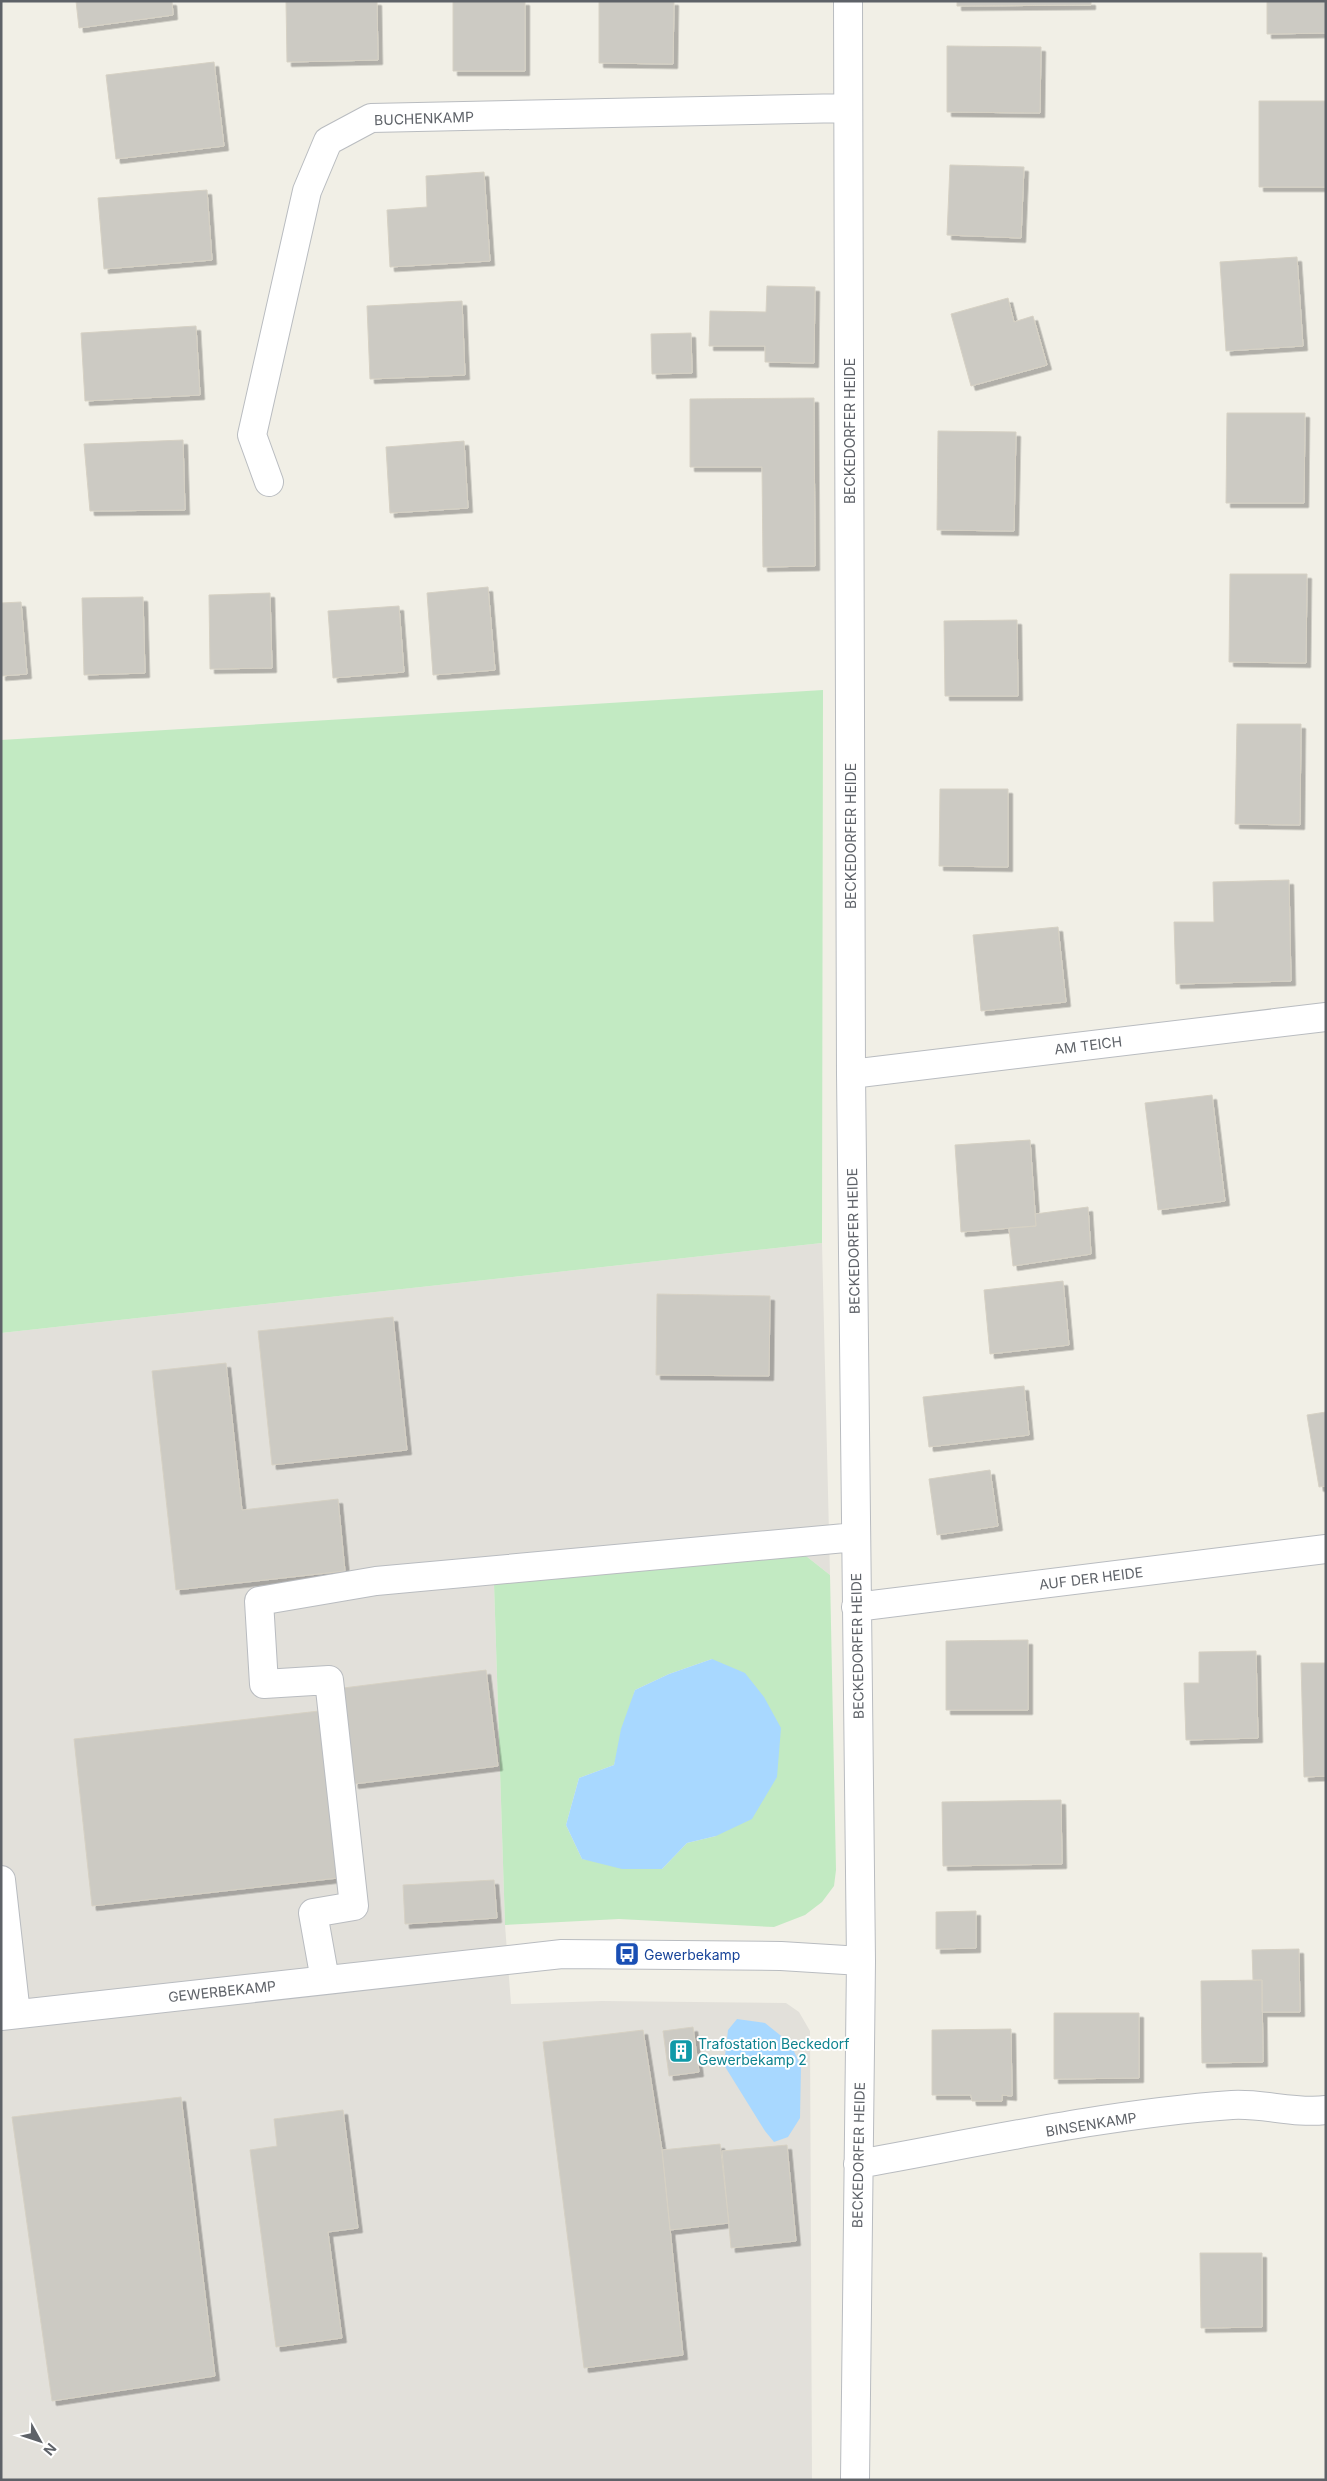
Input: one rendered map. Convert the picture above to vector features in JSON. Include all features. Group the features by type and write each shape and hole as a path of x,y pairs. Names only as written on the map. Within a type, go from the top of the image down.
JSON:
{"street":[{"name":"BECKEDORFER HEIDE","path":"848,1 851,1074 856,1607 862,1961 855,2480"},
{"name":"BUCHENKAMP","path":"269,482 252,435 307,191 328,141 371,118 848,108"},
{"name":"AM TEICH","path":"851,1074 1326,1017"},
{"path":"325,1980 314,1913 354,1906 329,1680 264,1684 259,1601 376,1581 856,1537"},
{"name":"AUF DER HEIDE","path":"856,1607 1326,1549"},
{"path":"1,1880 8,2015"},
{"name":"GEWERBEKAMP","path":"8,2015 562,1954 781,1956 862,1961"},
{"name":"BINSENKAMP","path":"858,2164 1108,2120 1234,2105 1307,2112 1326,2110"}],"shaded area":[{"path":"822,1243 830,1575 806,1556 494,1584 505,1925 511,2004 602,2001 786,2003 799,2012 810,2031 812,2480 1,2480 1,1333"}],"green space":[{"path":"823,690 822,1243 1,1333 1,740"},
{"path":"765,1555 806,1556 830,1575 836,1870 834,1886 822,1902 805,1915 774,1927 619,1919 505,1925 494,1583","holes":["712,1659 716,1836 687,1843 662,1869 582,1859 566,1825 579,1778 614,1765 635,1690 669,1674"]}],"water":[{"path":"712,1659 745,1673 764,1697 781,1728 777,1777 752,1819 716,1836 687,1843 662,1869 622,1869 582,1859 566,1825 579,1778 614,1765 621,1729 635,1690 669,1674"},
{"path":"737,2019 765,2023 790,2043 801,2066 800,2118 788,2137 774,2142 765,2131 724,2065 728,2030"}],"building":[{"path":"76,1 172,1 173,15 79,28"},
{"path":"286,1 377,1 378,60 287,62"},
{"path":"453,1 525,1 525,71 453,71"},
{"path":"599,1 674,1 673,64 599,63"},
{"path":"957,1 1091,1 1091,5 957,6"},
{"path":"1267,1 1326,1 1326,33 1267,34"},
{"path":"947,46 1041,47 1040,113 947,112"},
{"path":"214,62 224,146 116,159 106,75"},
{"path":"1259,101 1326,101 1326,187 1259,187"},
{"path":"950,165 1024,167 1021,238 947,235"},
{"path":"484,172 490,261 390,267 387,210 427,207 426,176"},
{"path":"207,190 212,260 104,269 98,198"},
{"path":"1297,257 1303,346 1226,351 1220,262"},
{"path":"767,286 815,287 814,363 765,362 765,346 709,346 710,311 766,312"},
{"path":"1008,298 1014,322 1033,316 1047,365 971,386 951,314"},
{"path":"462,301 465,375 370,379 367,306"},
{"path":"196,326 200,395 85,401 81,333"},
{"path":"691,333 692,373 652,374 651,334"},
{"path":"814,398 815,566 763,567 762,467 690,467 690,399"},
{"path":"1227,413 1305,413 1304,503 1226,503"},
{"path":"938,431 1016,432 1014,531 937,530"},
{"path":"183,440 185,510 90,511 84,444"},
{"path":"464,441 468,508 390,513 386,447"},
{"path":"1230,574 1307,574 1306,663 1229,662"},
{"path":"488,587 495,670 433,675 427,593"},
{"path":"270,593 272,668 210,669 209,595"},
{"path":"143,597 145,673 84,675 82,598"},
{"path":"21,602 27,674 1,676 1,603"},
{"path":"399,606 404,672 333,678 328,611"},
{"path":"1017,620 1018,696 945,696 944,621"},
{"path":"1237,724 1301,724 1300,825 1235,824"},
{"path":"940,789 1008,789 1008,867 939,866"},
{"path":"1289,880 1291,981 1176,984 1174,922 1214,922 1213,882"},
{"path":"1058,927 1066,1002 981,1011 973,935"},
{"path":"1212,1095 1225,1201 1158,1210 1145,1103"},
{"path":"1030,1140 1036,1226 961,1232 955,1145"},
{"path":"1088,1207 1091,1254 1013,1266 1009,1228 1036,1226 1035,1214"},
{"path":"1063,1281 1069,1345 990,1354 984,1290"},
{"path":"657,1294 770,1296 769,1376 656,1375"},
{"path":"393,1317 407,1450 272,1465 258,1331"},
{"path":"226,1363 242,1510 338,1499 345,1571 176,1590 152,1371"},
{"path":"1024,1386 1029,1435 929,1447 923,1397"},
{"path":"1326,1412 1326,1486 1319,1487 1307,1415"},
{"path":"990,1470 998,1526 937,1535 929,1479"},
{"path":"1028,1640 1028,1710 946,1710 946,1641"},
{"path":"1256,1651 1258,1738 1186,1740 1184,1683 1199,1683 1199,1652"},
{"path":"1301,1663 1326,1663 1326,1776 1304,1777"},
{"path":"486,1670 498,1766 354,1784 343,1688"},
{"path":"319,1711 338,1878 92,1906 74,1739"},
{"path":"1061,1800 1062,1864 943,1866 942,1802"},
{"path":"494,1880 497,1918 405,1924 403,1885"},
{"path":"976,1911 976,1948 936,1949 936,1912"},
{"path":"1299,1949 1300,2012 1262,2012 1262,1980 1253,1980 1252,1950"},
{"path":"1262,1980 1263,2062 1202,2063 1201,1981"},
{"path":"1054,2013 1139,2013 1139,2078 1054,2079"},
{"name":"Trafostation Beckedorf Gewerbekamp 2","path":"693,2027 699,2072 669,2076 663,2031"},
{"path":"1011,2029 1012,2096 1002,2095 1002,2101 972,2101 971,2095 932,2095 932,2030"},
{"path":"643,2030 662,2150 683,2355 584,2368 543,2042"},
{"path":"181,2097 215,2376 52,2401 12,2117"},
{"path":"343,2110 358,2228 328,2232 342,2338 276,2347 250,2150 277,2146 274,2119"},
{"path":"720,2144 729,2223 670,2230 662,2150"},
{"path":"787,2145 796,2241 731,2248 722,2151"},
{"path":"1200,2253 1262,2253 1262,2327 1201,2328"}],"place":[{"name":"Gewerbekamp","path":"627,1954"},
{"name":"Trafostation Beckedorf Gewerbekamp 2","path":"681,2051"}]}
